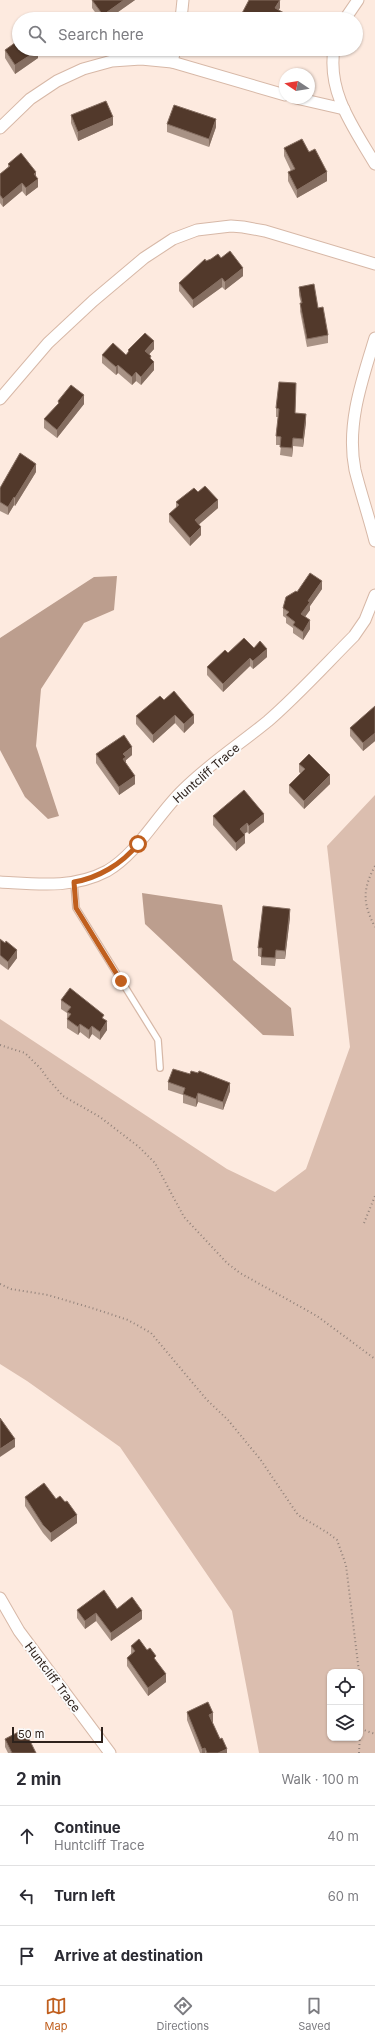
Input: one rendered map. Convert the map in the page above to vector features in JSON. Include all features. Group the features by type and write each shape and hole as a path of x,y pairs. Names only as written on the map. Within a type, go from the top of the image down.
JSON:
{"street":[{"path":"182,12 183,0"},
{"path":"349,12 358,0"},
{"path":"172,62 173,56"},
{"path":"333,56 332,64 335,87 344,110 375,164"},
{"path":"0,128 36,95 57,81 83,68 112,61 141,59 172,62 279,93"},
{"path":"315,103 344,110"},
{"path":"0,399 48,343 93,301 144,258 173,239 197,230 231,226 264,231 375,264"},
{"path":"375,338 360,385 354,417 353,443 355,469 375,541"},
{"name":"Huntcliff Trace","path":"0,882 57,885 83,881 106,871 133,850 158,816 184,789 269,720 354,636 365,620 375,595"},
{"name":"Huntcliff Trace","path":"0,1598 19,1631 110,1753"}],"lane":[{"path":"74,882 76,908 158,1040 160,1068"}],"path":[{"path":"375,866 364,899 367,911 375,927"},
{"path":"0,1045 25,1053 41,1069 63,1096 100,1117 139,1147 155,1164 184,1218 227,1263 240,1273 317,1316 375,1359"},
{"path":"364,1223 375,1196"},
{"path":"0,1284 11,1289 48,1295 95,1309 128,1320 151,1334 207,1400 228,1420 260,1459 298,1516 328,1533 337,1540 346,1565 359,1669"},
{"path":"363,1730 375,1734"},
{"path":"359,1753 360,1741"}],"shaded area":[{"path":"117,576 114,610 84,623 41,689 36,746 59,816 48,819 25,797 0,750 0,638 94,577"},
{"path":"375,795 375,1753 259,1753 232,1611 120,1447 27,1381 0,1364 0,1019 227,1169 275,1192 306,1169 350,1047 327,846"},
{"path":"142,893 222,905 233,960 291,1008 294,1036 263,1035 145,924"}],"building":[{"path":"92,0 124,0 107,12 101,12"},
{"path":"249,0 280,0 275,8 282,12 243,12"},
{"path":"12,45 12,56 29,56 15,65 5,50"},
{"path":"106,101 113,117 78,132 71,115"},
{"path":"174,105 216,119 209,139 167,124"},
{"path":"302,139 309,152 315,149 327,172 297,190 288,172 295,169 284,148"},
{"path":"21,153 36,172 34,174 38,179 26,188 22,183 3,199 0,195 0,174 10,166 8,164"},
{"path":"230,251 243,268 225,282 222,278 193,300 179,283 205,259 206,261 218,254 221,258"},
{"path":"314,284 318,308 323,307 328,335 307,339 300,303 302,303 299,287"},
{"path":"145,333 154,341 145,351 151,356 150,358 154,362 141,377 136,372 132,377 118,365 116,367 102,355 113,343 126,355 129,351 128,350"},
{"path":"279,382 296,383 295,413 306,414 303,439 293,438 292,448 280,447 281,437 276,436 279,409 276,408"},
{"path":"71,385 84,395 57,430 44,419 59,403 58,401"},
{"path":"20,453 36,464 8,507 0,502 0,488"},
{"path":"205,486 218,500 195,520 201,527 190,538 169,514 179,505 176,502 194,488 198,492"},
{"path":"310,573 322,581 301,614 310,620 303,632 293,625 295,622 286,615 289,612 283,608 286,597 296,591 297,592"},
{"path":"244,638 254,648 260,641 267,649 253,661 250,658 223,684 207,667 225,650 228,653"},
{"path":"174,691 194,715 184,724 175,715 153,735 136,716 160,696 164,700"},
{"path":"375,706 375,733 363,743 350,728"},
{"path":"124,735 132,747 123,754 126,757 123,759 135,776 119,787 96,754"},
{"path":"309,754 330,775 304,801 289,785 305,769 299,764"},
{"path":"244,790 264,814 249,826 247,823 240,829 245,835 236,843 213,816"},
{"path":"263,906 290,909 285,951 276,950 275,958 261,957 262,948 258,948"},
{"path":"0,939 5,943 6,941 17,950 8,962 0,955"},
{"path":"70,988 104,1015 102,1018 107,1021 100,1032 92,1026 89,1030 80,1024 78,1027 67,1019 71,1014 67,1012 71,1007 61,1000"},
{"path":"173,1069 190,1074 191,1071 198,1073 199,1071 230,1083 223,1102 198,1093 196,1099 183,1094 185,1088 168,1082"},
{"path":"0,1418 15,1439 0,1449"},
{"path":"44,1483 56,1499 60,1496 65,1502 67,1501 77,1515 51,1533 43,1525 25,1497"},
{"path":"104,1590 117,1609 132,1597 142,1611 111,1633 96,1613 85,1621 77,1610"},
{"path":"139,1639 147,1650 150,1648 156,1656 154,1658 166,1674 148,1688 127,1658 135,1651 131,1646"},
{"path":"208,1702 213,1713 209,1715 220,1739 222,1738 227,1749 218,1753 207,1753 205,1748 202,1749 187,1712"},
{"path":"24,1729 36,1753 12,1753 5,1739"}],"route":[{"path":"121,981 76,908 74,882 83,881 106,871 120,862 138,844"}]}
